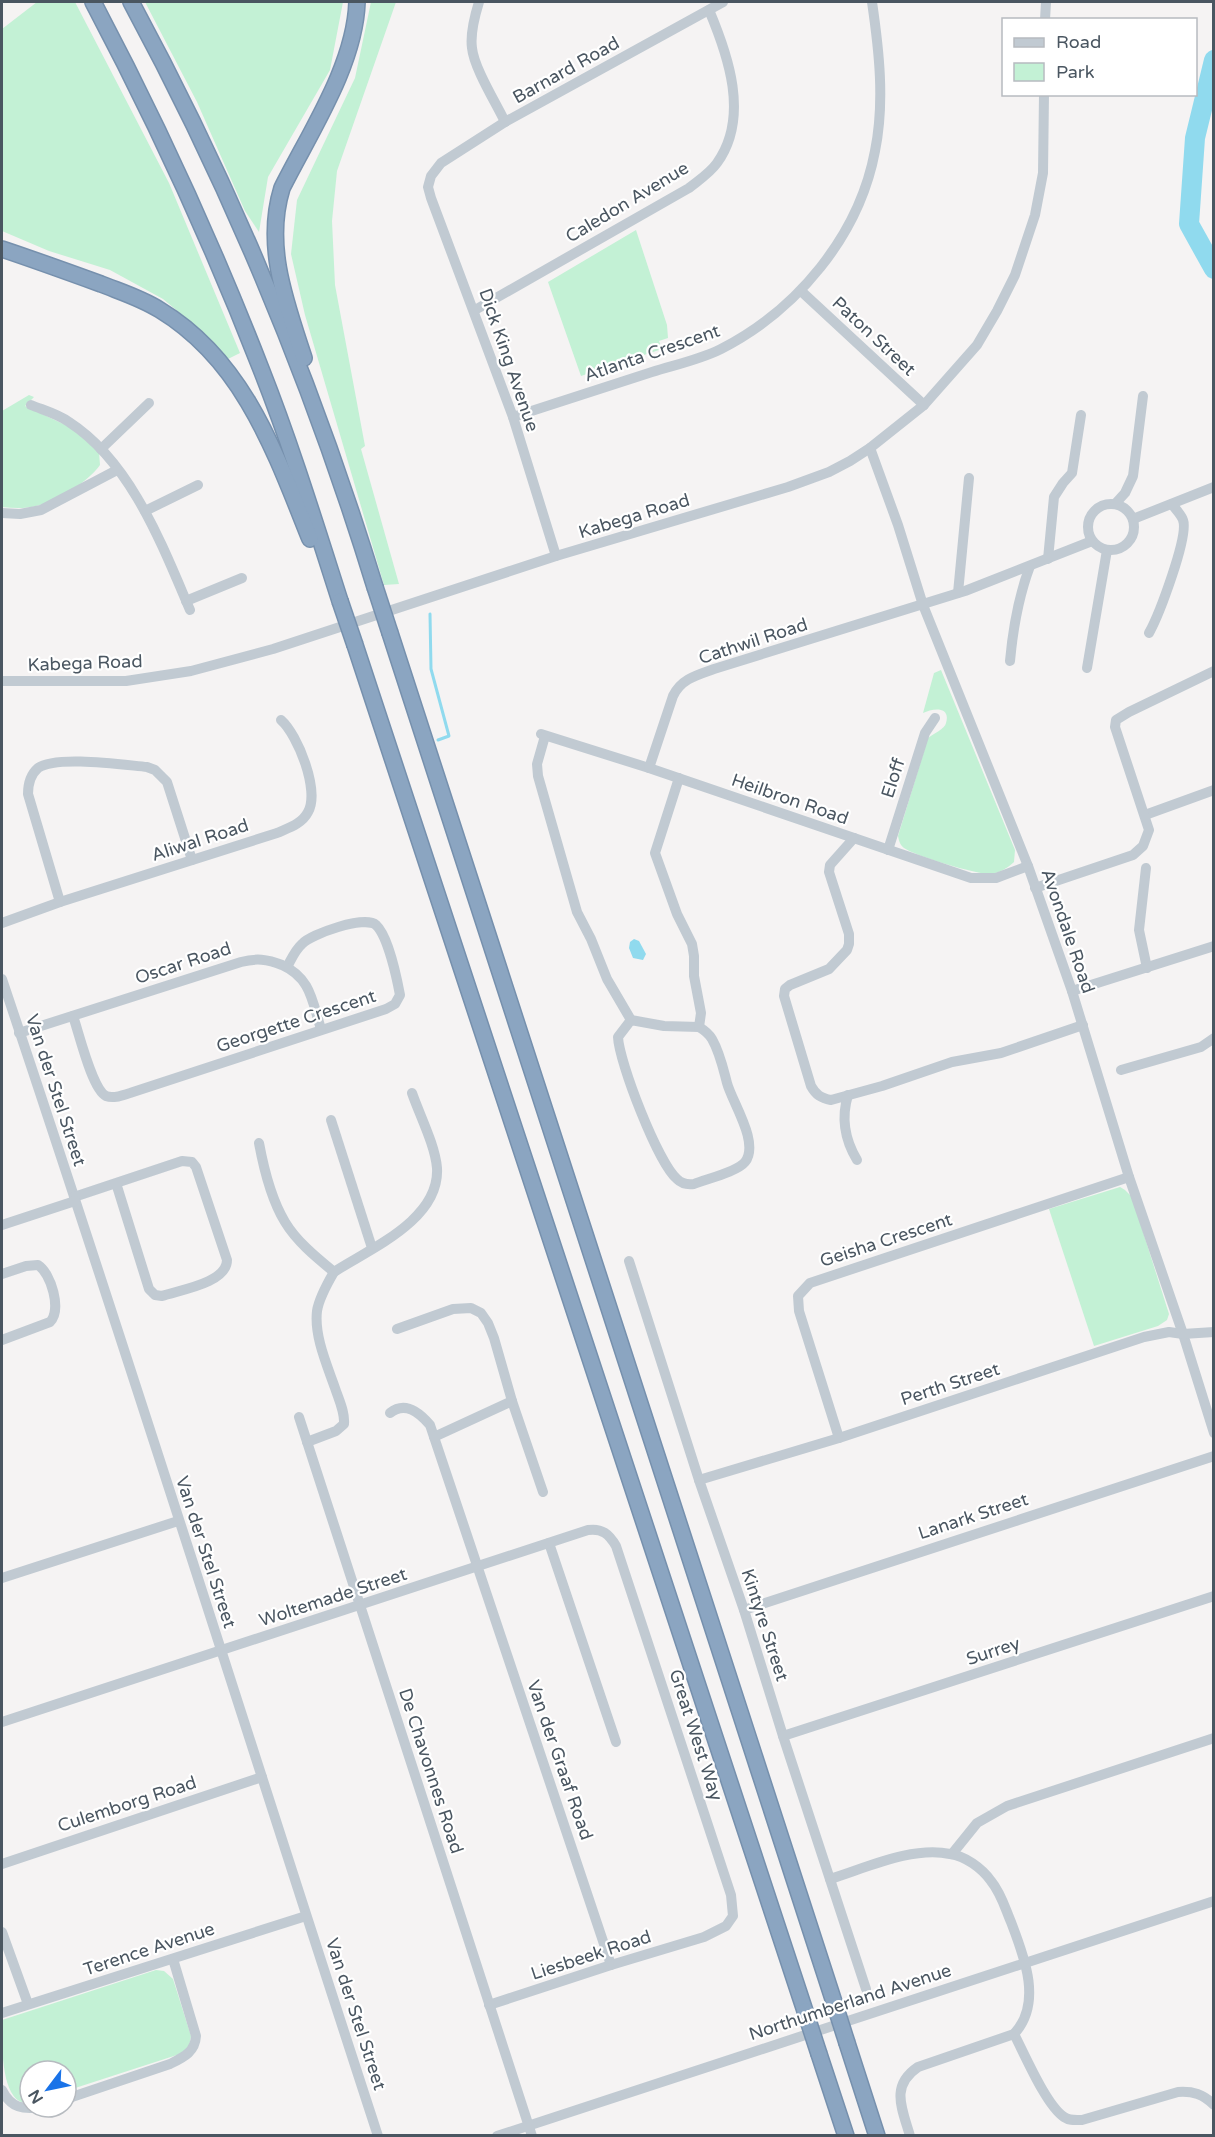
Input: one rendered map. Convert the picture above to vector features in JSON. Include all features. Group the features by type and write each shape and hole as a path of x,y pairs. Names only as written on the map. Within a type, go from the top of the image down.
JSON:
{"highway":[{"path":"93,2 132,75 218,260 262,371 355,645 846,2136"},
{"path":"131,2 208,154 249,248 296,361 352,511"},
{"path":"357,2 351,42 340,72 282,188 277,203 275,245 285,300 375,587 877,2136"},
{"path":"2,249 136,297 160,310 218,358 237,382 279,460 310,539 340,601"}],"street":[{"path":"479,2 472,35 472,49 505,122"},
{"name":"Barnard Road","path":"431,176 441,163 505,122 723,2"},
{"name":"Atlanta Crescent","path":"513,417 719,349 757,327 801,291 838,244 867,188 876,149 881,91 872,2"},
{"path":"1045,18 1046,2"},
{"name":"Caledon Avenue","path":"475,310 689,188 716,164 730,133 734,96 731,72 724,47 708,10"},
{"name":"Kabega Road","path":"2,681 126,681 191,671 323,634 556,556 788,487 829,472 870,448 924,405 977,345 1015,275 1035,215 1043,172 1044,96"},
{"name":"Dick King Avenue","path":"431,176 428,187 431,198 475,310 513,417 556,556"},
{"name":"Paton Street","path":"801,291 924,405"},
{"path":"1115,504 1125,493 1134,476 1143,396"},
{"path":"100,449 149,403"},
{"path":"31,405 68,420 100,449 117,470 139,499 188,605 242,578"},
{"path":"1048,559 1054,497 1072,473 1081,415"},
{"name":"Avondale Road","path":"870,448 898,525 923,605 1028,866 1072,991 1129,1177 1214,1433"},
{"path":"2,513 30,513 41,510 117,470"},
{"path":"958,593 969,478"},
{"path":"145,511 198,485"},
{"path":"1133,519 1214,487"},
{"path":"1115,504 1126,510 1133,519 1134,531 1129,542 1119,549 1101,549 1092,541 1088,529 1090,517 1103,505 1115,504"},
{"path":"1149,633 1169,588 1183,531 1184,521 1172,504"},
{"name":"Cathwil Road","path":"649,768 673,696 678,686 686,680 714,669 923,605 1010,574 1092,541"},
{"path":"1087,668 1107,550"},
{"path":"1010,661 1013,624 1020,592 1030,566"},
{"path":"1010,574 1020,592"},
{"path":"1035,888 1133,855 1143,846 1149,830 1115,727 1116,720 1214,671"},
{"name":"Eloff","path":"888,850 925,733 935,718"},
{"name":"Aliwal Road","path":"2,923 60,902 277,833 301,822 308,813 313,796 297,743 288,726 281,720"},
{"name":"Heilbron Road","path":"631,1020 607,980 573,901 538,777 537,764 543,735 679,778 971,878 996,878 1028,866"},
{"path":"60,902 28,794 28,785 32,776 43,766 59,761 147,767 155,770 167,782 192,860"},
{"path":"679,778 655,854 677,914 692,944 694,976 701,1013 699,1027"},
{"path":"1145,815 1214,790"},
{"path":"854,838 830,865 829,872 849,934 847,950 829,969 790,985 785,989 783,996 815,1093 831,1100 882,1086 952,1062 1001,1053 1083,1025"},
{"path":"1146,868 1139,930 1147,968"},
{"name":"Georgette Crescent","path":"73,1016 96,1082 104,1095 111,1097 130,1093 321,1029 386,1010 398,1000 400,995 381,933 370,921 363,921 309,939 299,947 287,967"},
{"path":"1072,991 1214,946"},
{"name":"Oscar Road","path":"20,1034 247,960 257,958 270,960 287,967"},
{"path":"287,967 302,978 321,1029"},
{"name":"Van der Stel Street","path":"2,979 3,991 20,1034 75,1199 378,2136"},
{"path":"631,1020 664,1026 699,1027 712,1039 718,1053 727,1086 737,1104 747,1135 749,1153 746,1161 739,1166 687,1185 676,1179 650,1136 620,1052 618,1037 631,1020"},
{"path":"1121,1070 1201,1047 1214,1038"},
{"path":"307,1442 336,1431 344,1424 343,1413 326,1362 317,1312 334,1272 410,1223 420,1212 433,1189 437,1170 434,1155 412,1093"},
{"path":"848,1095 844,1111 845,1130 857,1160"},
{"path":"331,1120 372,1248"},
{"path":"259,1143 271,1190 285,1222 314,1255 334,1272"},
{"path":"2,1226 116,1183 182,1161 192,1162 196,1167 227,1260 227,1267 222,1274 162,1296 155,1295 149,1288 116,1183"},
{"name":"Geisha Crescent","path":"839,1438 799,1311 798,1296 810,1283 1129,1177"},
{"name":"Kintyre Street","path":"629,1261 866,1989"},
{"path":"2,1274 26,1266 38,1265 46,1272 56,1306 56,1315 50,1322 2,1340"},
{"path":"396,1329 453,1309 471,1308 481,1313 494,1338 512,1401 543,1492"},
{"name":"Perth Street","path":"699,1480 839,1438 1144,1337 1169,1332 1183,1334 1214,1332"},
{"path":"434,1437 512,1401"},
{"name":"Van der Graaf Road","path":"390,1413 406,1407 430,1425 611,1965"},
{"name":"De Chavonnes Road","path":"298,1417 530,2130"},
{"name":"Lanark Street","path":"744,1610 1214,1456"},
{"path":"2,1578 178,1521"},
{"name":"Woltemade Street","path":"2,1722 588,1530 594,1529 606,1533"},
{"name":"Great West Way","path":"606,1533 616,1546 734,1907 730,1922 717,1932 704,1937"},
{"path":"549,1543 616,1742"},
{"name":"Surrey","path":"783,1736 1214,1596"},
{"path":"952,1854 977,1823 1007,1806 1214,1738"},
{"name":"Culemborg Road","path":"2,1864 262,1777"},
{"path":"830,1879 911,1854 929,1851 952,1854 973,1864 992,1881 1001,1896 1026,1962 1028,2005 1026,2016 1014,2034 1000,2041 930,2062 911,2072 903,2082 900,2096 910,2136"},
{"name":"Northumberland Avenue","path":"497,2136 530,2130 1026,1962 1214,1901"},
{"name":"Terence Avenue","path":"2,2013 306,1916"},
{"path":"2,1932 28,2004"},
{"name":"Liesbeek Road","path":"489,2006 704,1937"},
{"path":"78,2095 170,2064 183,2058 192,2050 196,2036 173,1959"},
{"path":"1014,2034 1049,2102 1062,2116 1072,2121 1178,2092 1188,2091 1199,2094 1214,2105"},
{"path":"2,2090 9,2102 18,2107"}],"green space":[{"path":"37,2 75,2 169,183 240,353 226,360 198,328 163,299 110,270 49,251 2,231 2,29"},
{"path":"145,2 343,2 330,70 268,177 259,232 245,211 197,102"},
{"path":"371,2 396,2 337,171 332,221 335,285 365,446 361,449 399,584 384,585 305,315 291,254 297,200 355,78"},
{"path":"636,230 667,325 668,338 659,341 662,349 581,376 548,282"},
{"path":"29,395 34,397 25,406 74,429 99,452 100,465 80,484 44,504 27,508 2,507 2,411"},
{"path":"941,670 1015,850 1014,862 996,873 982,873 932,860 904,848 899,840 898,836 928,738 946,723 947,717 944,711 936,709 923,713 934,673"},
{"path":"1120,1187 1132,1197 1169,1314 1167,1320 1158,1326 1094,1346 1049,1209"},
{"path":"156,1970 164,1971 173,1979 191,2036 189,2047 180,2054 78,2087 78,2059 18,2059 18,2100 8,2085 5,2072 2,2020"}],"water":[{"path":"634,939 639,941 646,954 643,960 633,958 629,948 630,942"}],"waterway":[{"path":"1214,60 1195,138 1189,224 1214,269"},
{"path":"430,614 431,669 449,736 438,740"}]}
